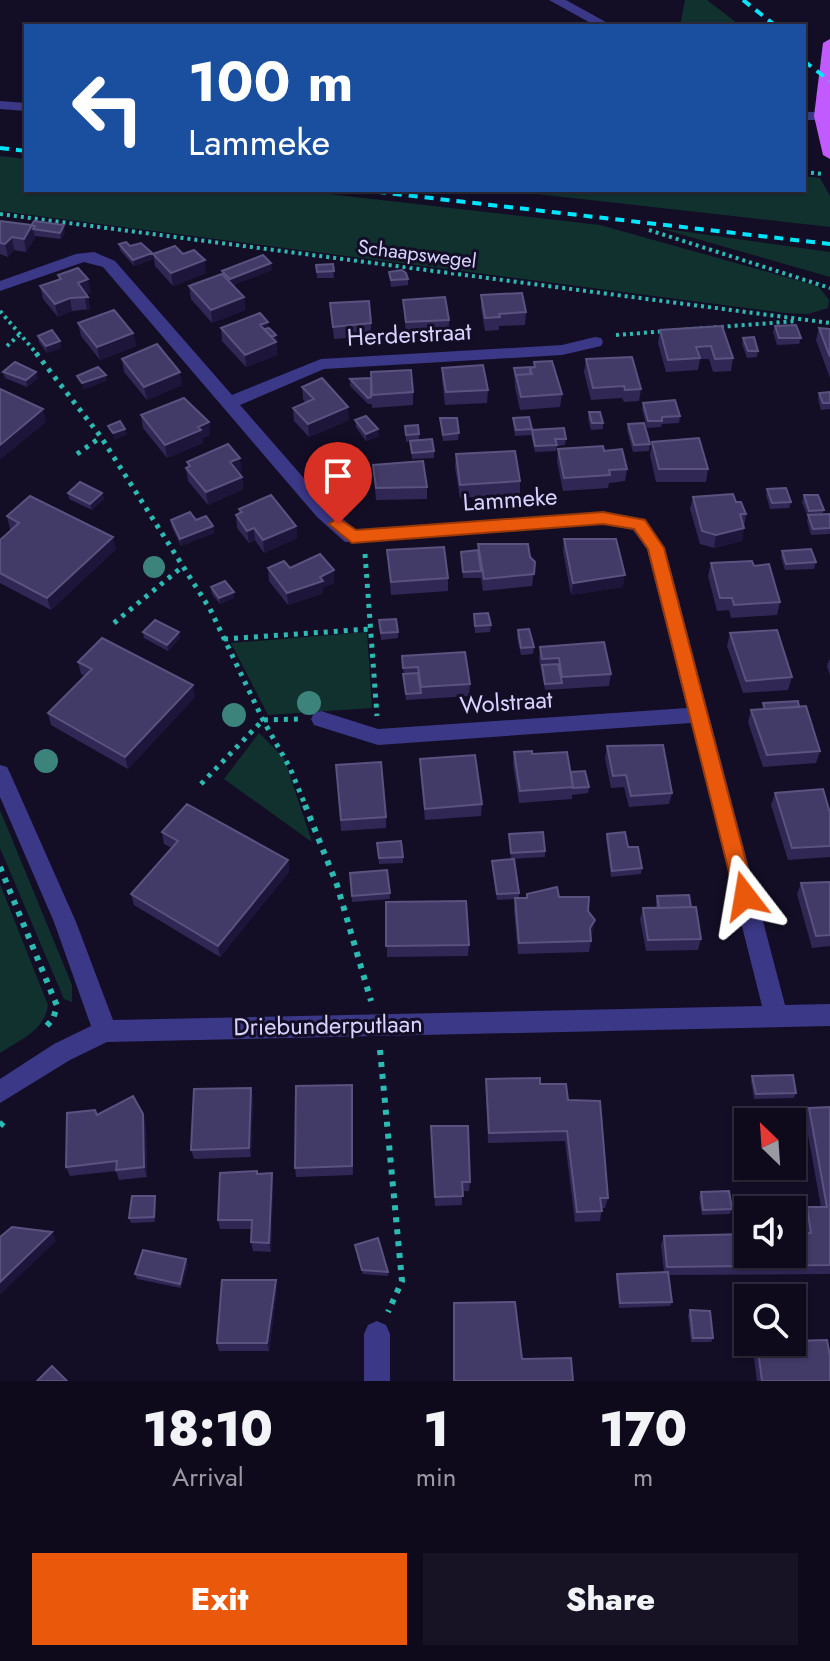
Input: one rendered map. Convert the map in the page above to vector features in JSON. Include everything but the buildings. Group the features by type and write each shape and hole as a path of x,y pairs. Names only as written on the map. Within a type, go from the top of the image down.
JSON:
{"main road":[{"path":"830,45 821,116 830,155"}],"street":[{"path":"556,0 602,24"},
{"path":"0,105 24,107"},
{"path":"806,116 821,116"},
{"path":"0,286 68,260 103,259 231,402 323,512 352,537"},
{"name":"Herderstraat","path":"231,402 321,364 562,350 595,342"},
{"name":"Lammeke","path":"352,537 603,518 639,524 656,548 776,1017"},
{"name":"Wolstraat","path":"321,719 378,737 698,715"},
{"path":"0,773 65,922 105,1031 62,1052 0,1092"},
{"name":"Driebunderputlaan","path":"105,1031 830,1015"},
{"path":"377,1334 377,1381"}],"path":[{"path":"806,172 830,174"},
{"name":"Schaapswegel","path":"0,214 830,323"},
{"path":"649,230 830,288"},
{"path":"0,311 58,379 101,437 210,609 263,720 290,768 337,885 377,1023 402,1281 377,1334"},
{"path":"595,342 623,332 810,320"},
{"path":"7,346 19,335"},
{"path":"77,454 101,437"},
{"path":"352,537 365,554 378,737"},
{"path":"114,623 182,567"},
{"path":"224,639 370,629"},
{"path":"201,784 263,720 321,719"},
{"path":"0,867 57,1006 53,1019 45,1029"}],"green space":[{"path":"685,0 707,0 738,24 680,24"},
{"path":"0,156 24,159 24,192 311,192 600,225 818,286 829,300 828,308 808,314 785,313 0,211"},
{"path":"806,176 820,178 830,196 830,227 519,192 806,192"},
{"path":"659,228 830,252 830,277"},
{"path":"367,632 372,708 268,715 231,643"},
{"path":"259,733 284,758 312,842 224,779"},
{"path":"0,810 72,985 72,1002 64,999 0,848"},
{"path":"0,884 48,1005 37,1028 0,1053"}],"railway":[{"path":"743,0 773,24"},
{"path":"806,63 830,81"},
{"path":"0,148 24,151"},
{"path":"378,192 830,244"}],"route":[{"path":"338,524 352,537 603,518 639,524 656,548 745,896"}]}
